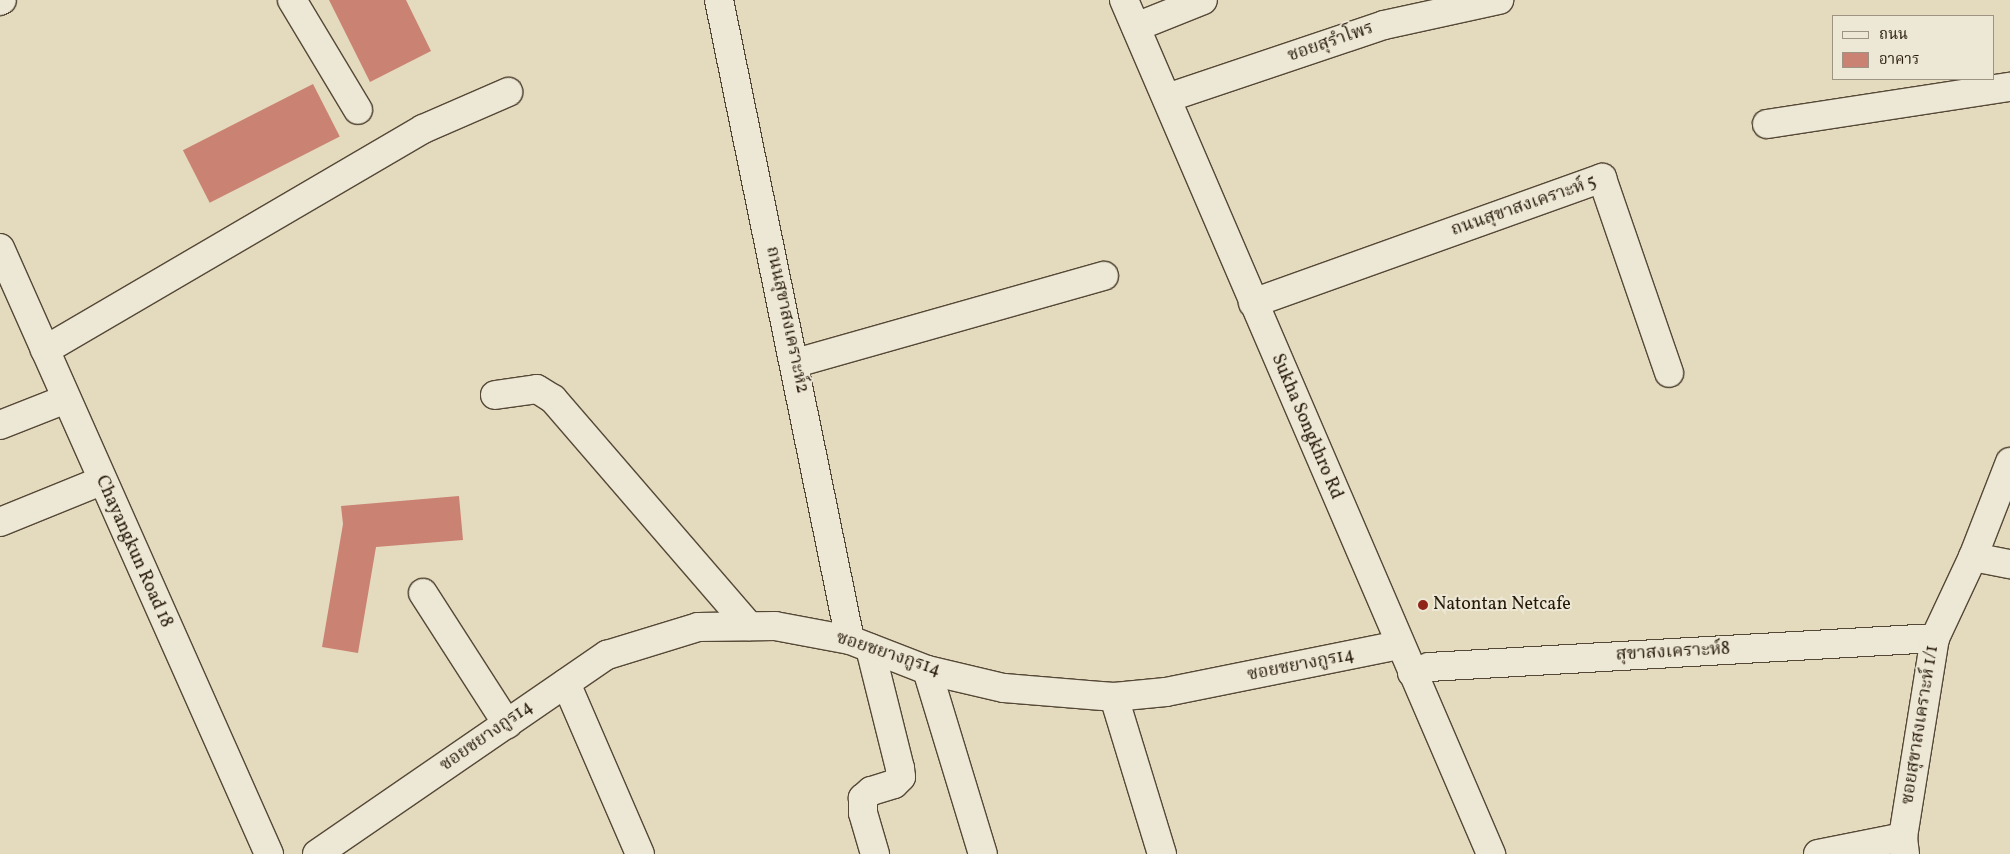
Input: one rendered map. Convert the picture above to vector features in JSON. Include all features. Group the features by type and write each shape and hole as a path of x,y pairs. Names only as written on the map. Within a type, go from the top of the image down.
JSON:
{"street":[{"path":"292,0 358,110"},
{"name":"ถนนสุขาสงเคราะห์2","path":"719,0 796,363 860,644 900,768 900,777 894,784 871,791 862,798 863,813 875,854"},
{"name":"Sukha Songkhro Rd","path":"1124,0 1491,854"},
{"path":"1136,27 1203,0"},
{"name":"ชอยสุรำโพร","path":"1167,98 1384,25 1499,0"},
{"path":"1767,124 2010,87"},
{"path":"46,350 423,129 508,92"},
{"name":"ถนนสุขาสงเคราะห์ 5","path":"1253,303 1602,178 1669,373"},
{"name":"Chayangkun Road 18","path":"0,248 46,350 101,481 269,854"},
{"path":"796,363 1104,276"},
{"path":"495,395 537,389 553,399 749,626"},
{"path":"0,425 66,399"},
{"name":"ซอยสุขาสงเคราะห์ 1/1","path":"1904,845 1935,638 1974,557 2010,462"},
{"path":"0,522 101,481"},
{"path":"1974,557 2010,564"},
{"path":"422,593 507,724"},
{"name":"ซอยชยางกูร14","path":"317,854 606,655 698,627 775,626 860,644 927,670 1004,688 1114,696 1166,692 1400,645"},
{"name":"สุขาสงเคราะห์8","path":"1412,673 1429,668 1935,638"},
{"path":"927,670 983,854"},
{"path":"566,683 640,854"},
{"path":"1114,696 1162,854"},
{"path":"1818,854 1904,845"}],"building":[{"path":"329,0 406,0 431,51 370,82"},
{"path":"313,84 340,137 210,203 183,150"},
{"path":"459,496 463,540 376,547 358,653 322,647 343,524 341,506"}],"place":[{"name":"Natontan Netcafe","path":"1423,605"}]}
